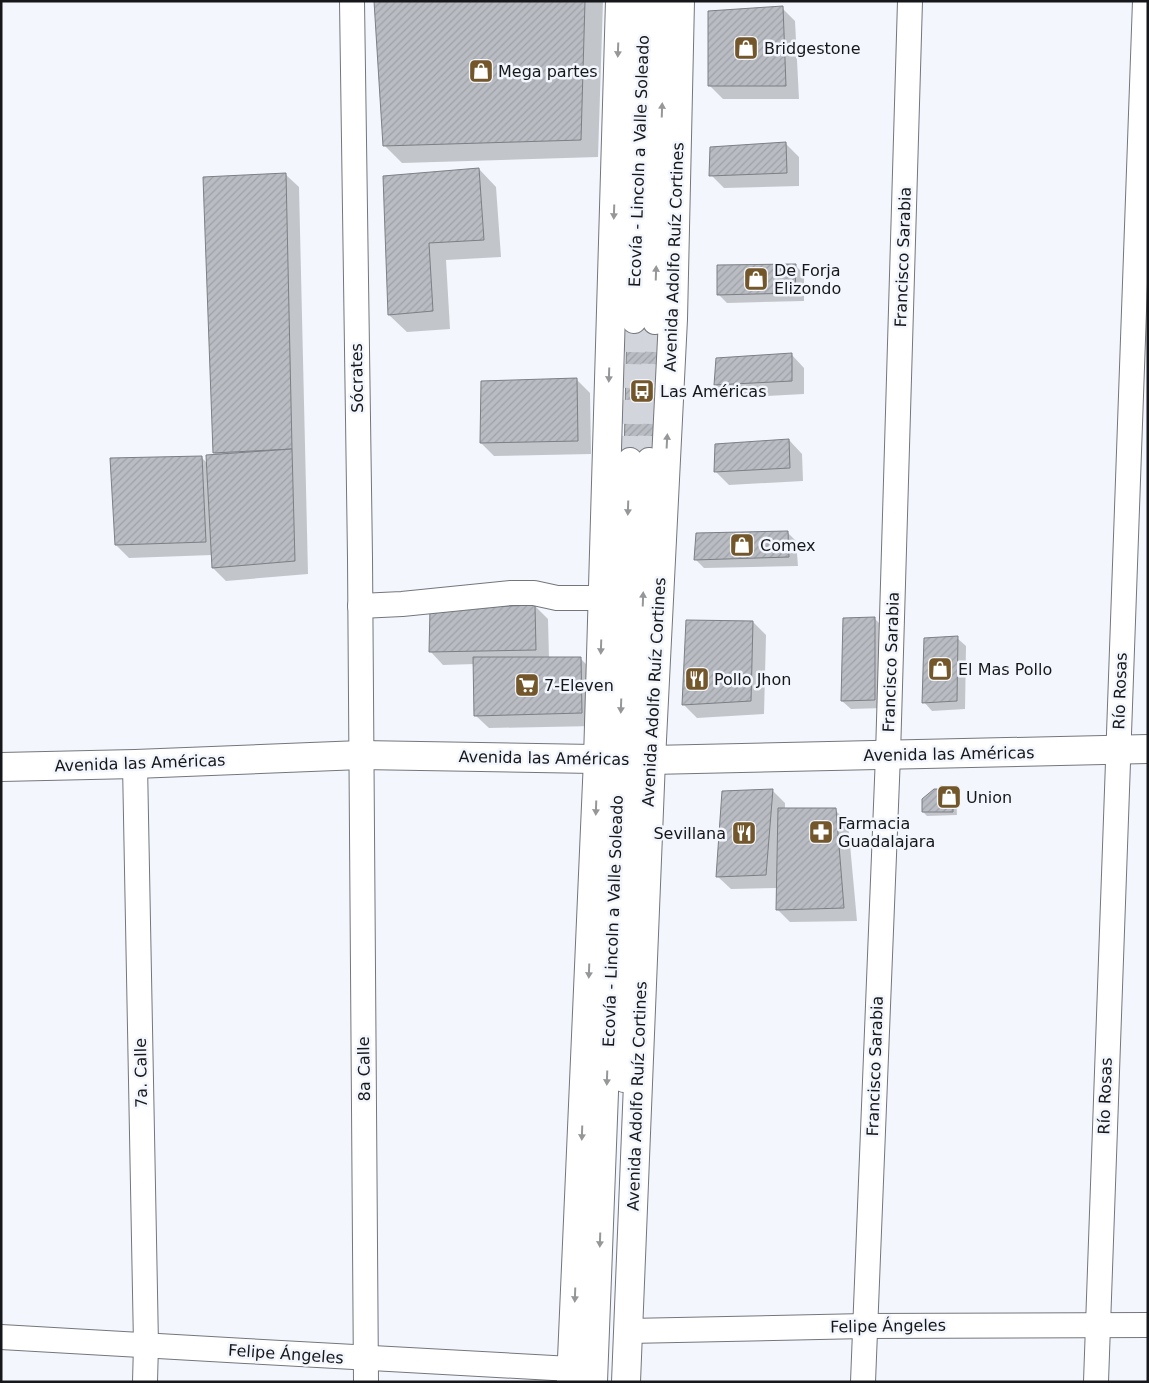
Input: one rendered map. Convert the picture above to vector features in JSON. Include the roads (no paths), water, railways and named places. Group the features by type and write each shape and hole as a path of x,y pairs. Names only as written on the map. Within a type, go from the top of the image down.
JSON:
{"main road":[{"name":"Avenida Adolfo Ruíz Cortines","path":"620,1 603,598 626,760 628,1331 626,1382"},
{"name":"Avenida Adolfo Ruíz Cortines","path":"571,1376 626,760 673,319 680,1"},
{"name":"Avenida las Américas","path":"1,767 362,755 626,760 1148,749"}],"street":[{"name":"Sócrates","path":"352,1 362,755"},
{"name":"Ecovía - Lincoln a Valle Soleado","path":"645,1 645,321 665,1"},
{"name":"Francisco Sarabia","path":"863,1382 888,755 910,1"},
{"name":"Río Rosas","path":"1096,1382 1145,1"},
{"name":"Ecovía - Lincoln a Valle Soleado","path":"595,1382 640,460"},
{"path":"360,606 534,593 556,598 603,598"},
{"name":"8a Calle","path":"362,755 367,1370"},
{"path":"613,1382 626,760"},
{"name":"7a. Calle","path":"135,764 146,1344 145,1382"},
{"name":"Felipe Ángeles","path":"628,1331 865,1326 1148,1325"},
{"name":"Felipe Ángeles","path":"1,1337 146,1344 367,1370 571,1376"}],"tunnel":[{"path":"630,460 634,321"},
{"path":"649,460 655,322"}],"place":[{"name":"Bridgestone","path":"746,48"},
{"name":"Mega partes","path":"481,71"},
{"name":"De Forja Elizondo","path":"756,279"},
{"name":"Las Américas","path":"642,391"},
{"name":"Comex","path":"742,545"},
{"name":"El Mas Pollo","path":"940,669"},
{"name":"Pollo Jhon","path":"697,679"},
{"name":"7-Eleven","path":"527,685"},
{"name":"Union","path":"949,797"},
{"name":"Farmacia Guadalajara","path":"821,832"},
{"name":"Sevillana","path":"744,833"}]}
